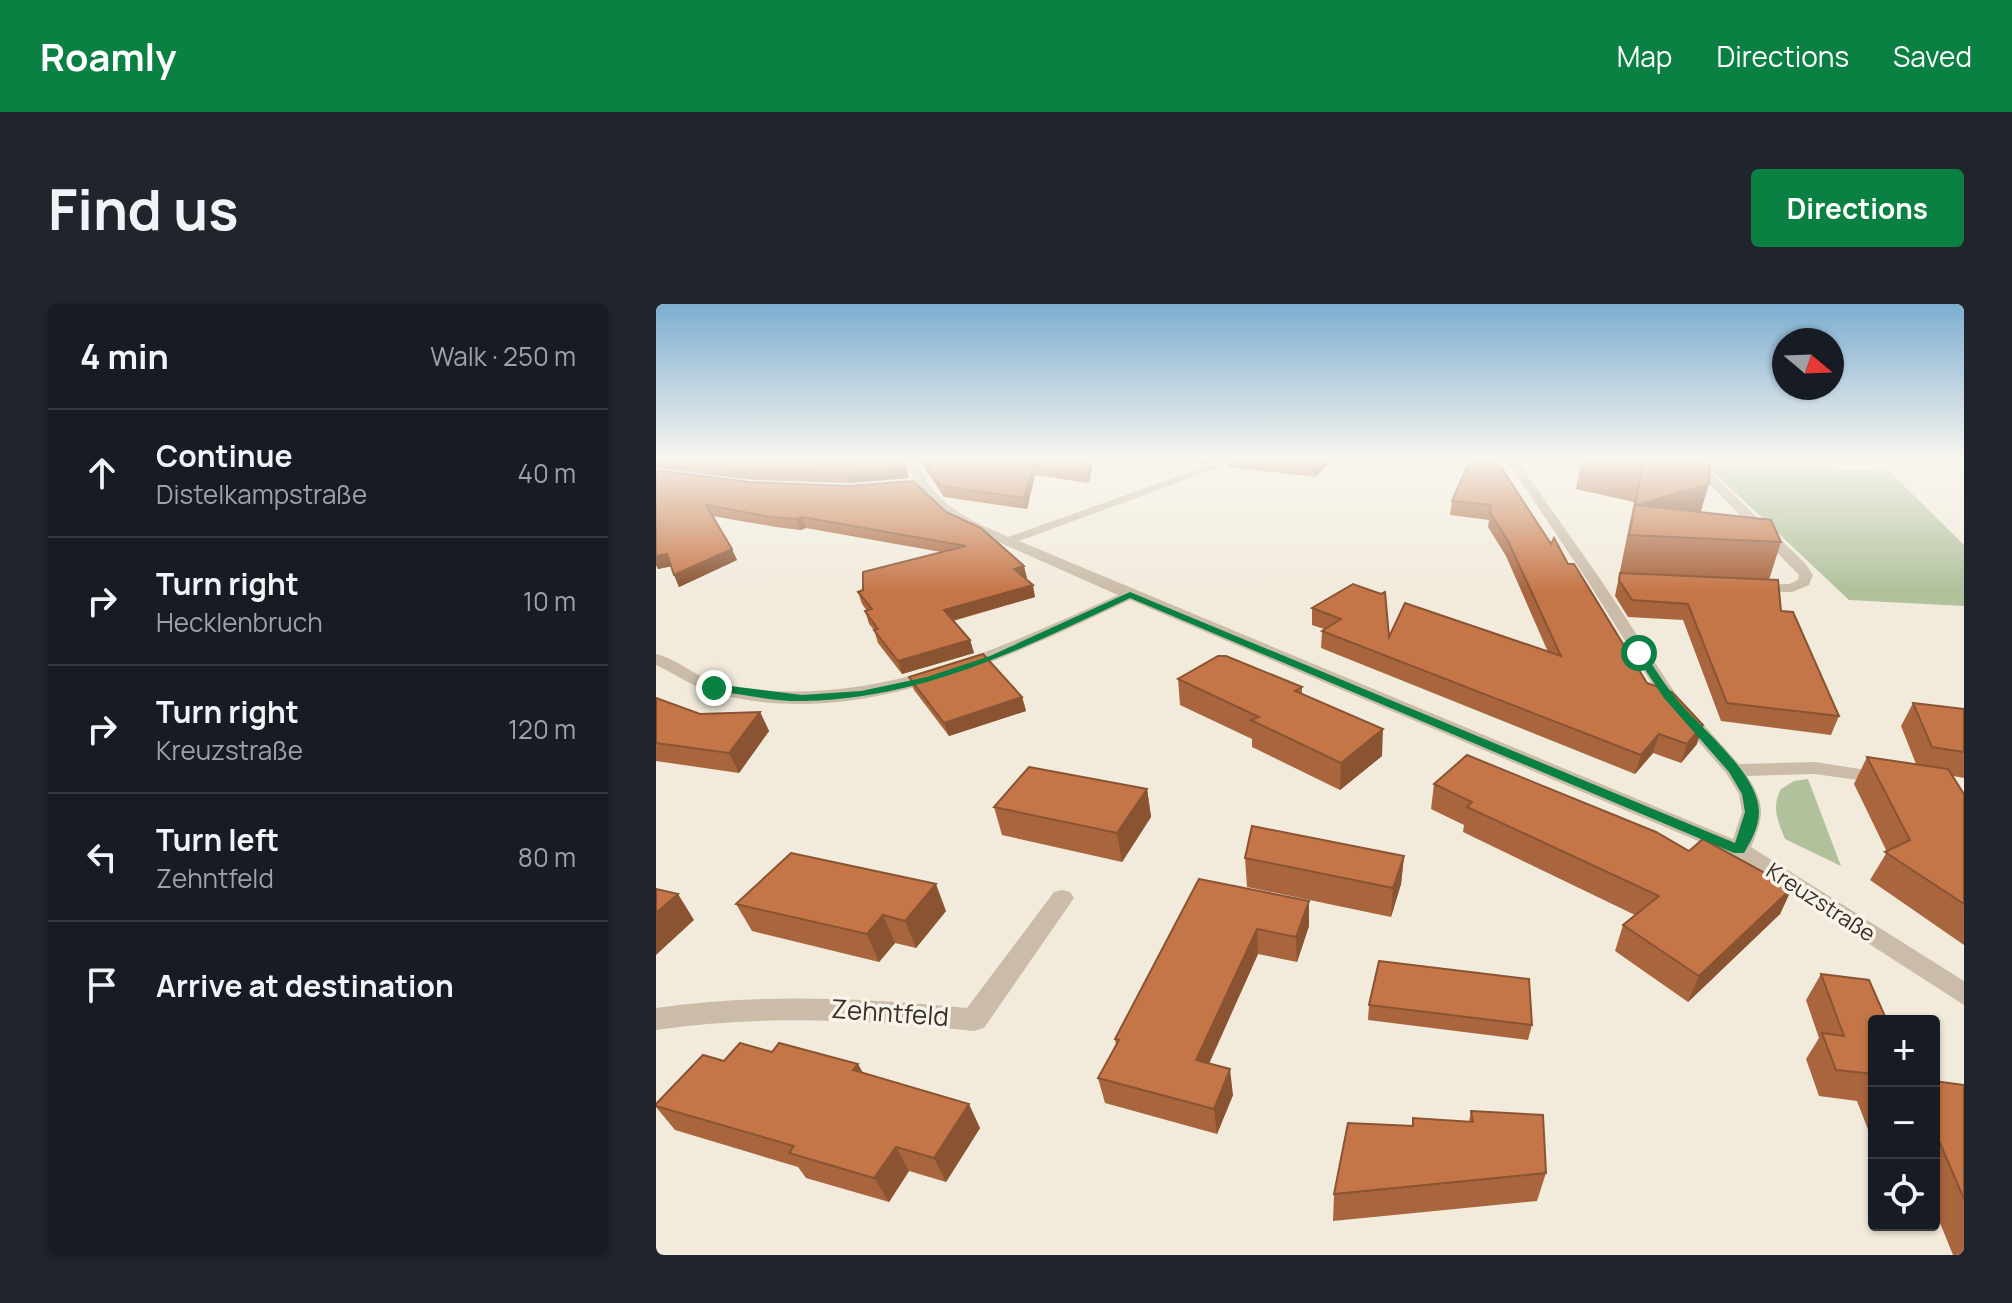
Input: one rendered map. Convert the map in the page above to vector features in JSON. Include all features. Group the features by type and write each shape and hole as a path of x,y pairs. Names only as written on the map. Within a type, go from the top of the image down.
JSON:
{"street":[{"name":"Kreuzstraße","path":"936,502 955,518 1130,595 1739,850 1964,994"},
{"path":"1008,541 1116,502"},
{"path":"1543,502 1600,580 1668,696 1734,770 1749,794 1752,812 1739,850"},
{"path":"1735,502 1806,575 1804,582 1792,588 1741,587"},
{"path":"656,659 714,688 749,694 802,698 861,694 930,679 994,658 1130,595"},
{"path":"1734,770 1815,768 1904,781"},
{"name":"Zehntfeld","path":"656,1019 741,1009 856,1007 974,1020 1062,898"}],"green space":[{"path":"1746,502 1921,502 1964,545 1964,606 1849,600"},
{"path":"1808,779 1841,866 1785,839 1780,826 1776,808 1781,789 1794,781"}],"building":[{"path":"656,502 936,502 946,512 981,528 1024,566 1014,569 1033,585 944,610 970,640 898,661 874,630 878,629 865,611 872,609 858,592 863,590 863,572 966,546 802,517 771,517 706,505 732,549 674,575 667,554 656,556"},
{"path":"1465,502 1524,502 1551,544 1554,538 1568,564 1574,564 1647,683 1672,692 1703,725 1687,744 1659,734 1641,755 1322,631 1341,619 1312,608 1353,584 1381,594 1385,592 1389,637 1405,603 1561,656 1508,541 1490,513 1491,505"},
{"path":"1636,502 1645,502 1636,505 1771,520 1781,542 1629,535"},
{"path":"1620,573 1778,580 1781,611 1793,612 1839,716 1727,703 1688,604 1632,600 1619,580"},
{"path":"983,654 1022,697 944,723 909,677"},
{"path":"1218,656 1226,656 1302,687 1295,691 1383,729 1341,763 1251,720 1259,717 1178,679"},
{"path":"656,698 700,714 760,712 729,753 656,743"},
{"path":"1913,703 1964,709 1964,752 1932,747"},
{"path":"1467,755 1656,832 1689,851 1703,839 1792,888 1699,976 1623,925 1659,896 1467,807 1472,802 1434,784"},
{"path":"1867,757 1948,769 1964,794 1964,904 1885,852 1910,840"},
{"path":"1029,767 1147,789 1117,833 994,807"},
{"path":"1252,826 1404,856 1393,888 1245,858"},
{"path":"791,853 936,884 905,921 883,915 867,934 736,904"},
{"path":"1199,879 1309,901 1296,937 1257,929 1196,1060 1230,1069 1214,1109 1098,1078 1119,1040 1115,1039"},
{"path":"656,889 678,894 656,913"},
{"path":"1379,961 1529,979 1532,1025 1369,1005"},
{"path":"1821,974 1869,980 1884,1015 1868,1015 1868,1073 1836,1070 1822,1033 1844,1036"},
{"path":"740,1043 772,1052 779,1043 858,1064 853,1070 969,1104 934,1158 896,1147 874,1178 789,1153 794,1146 656,1106 703,1055 724,1061"},
{"path":"1940,1082 1964,1085 1964,1199 1940,1143"},
{"path":"1471,1111 1543,1115 1546,1173 1334,1194 1348,1123 1413,1126 1413,1118 1473,1122"}],"route":[{"path":"714,688 802,698 861,694 930,679 994,658 1130,595 1739,850 1752,812 1749,794 1734,770 1668,696 1639,653"}]}
